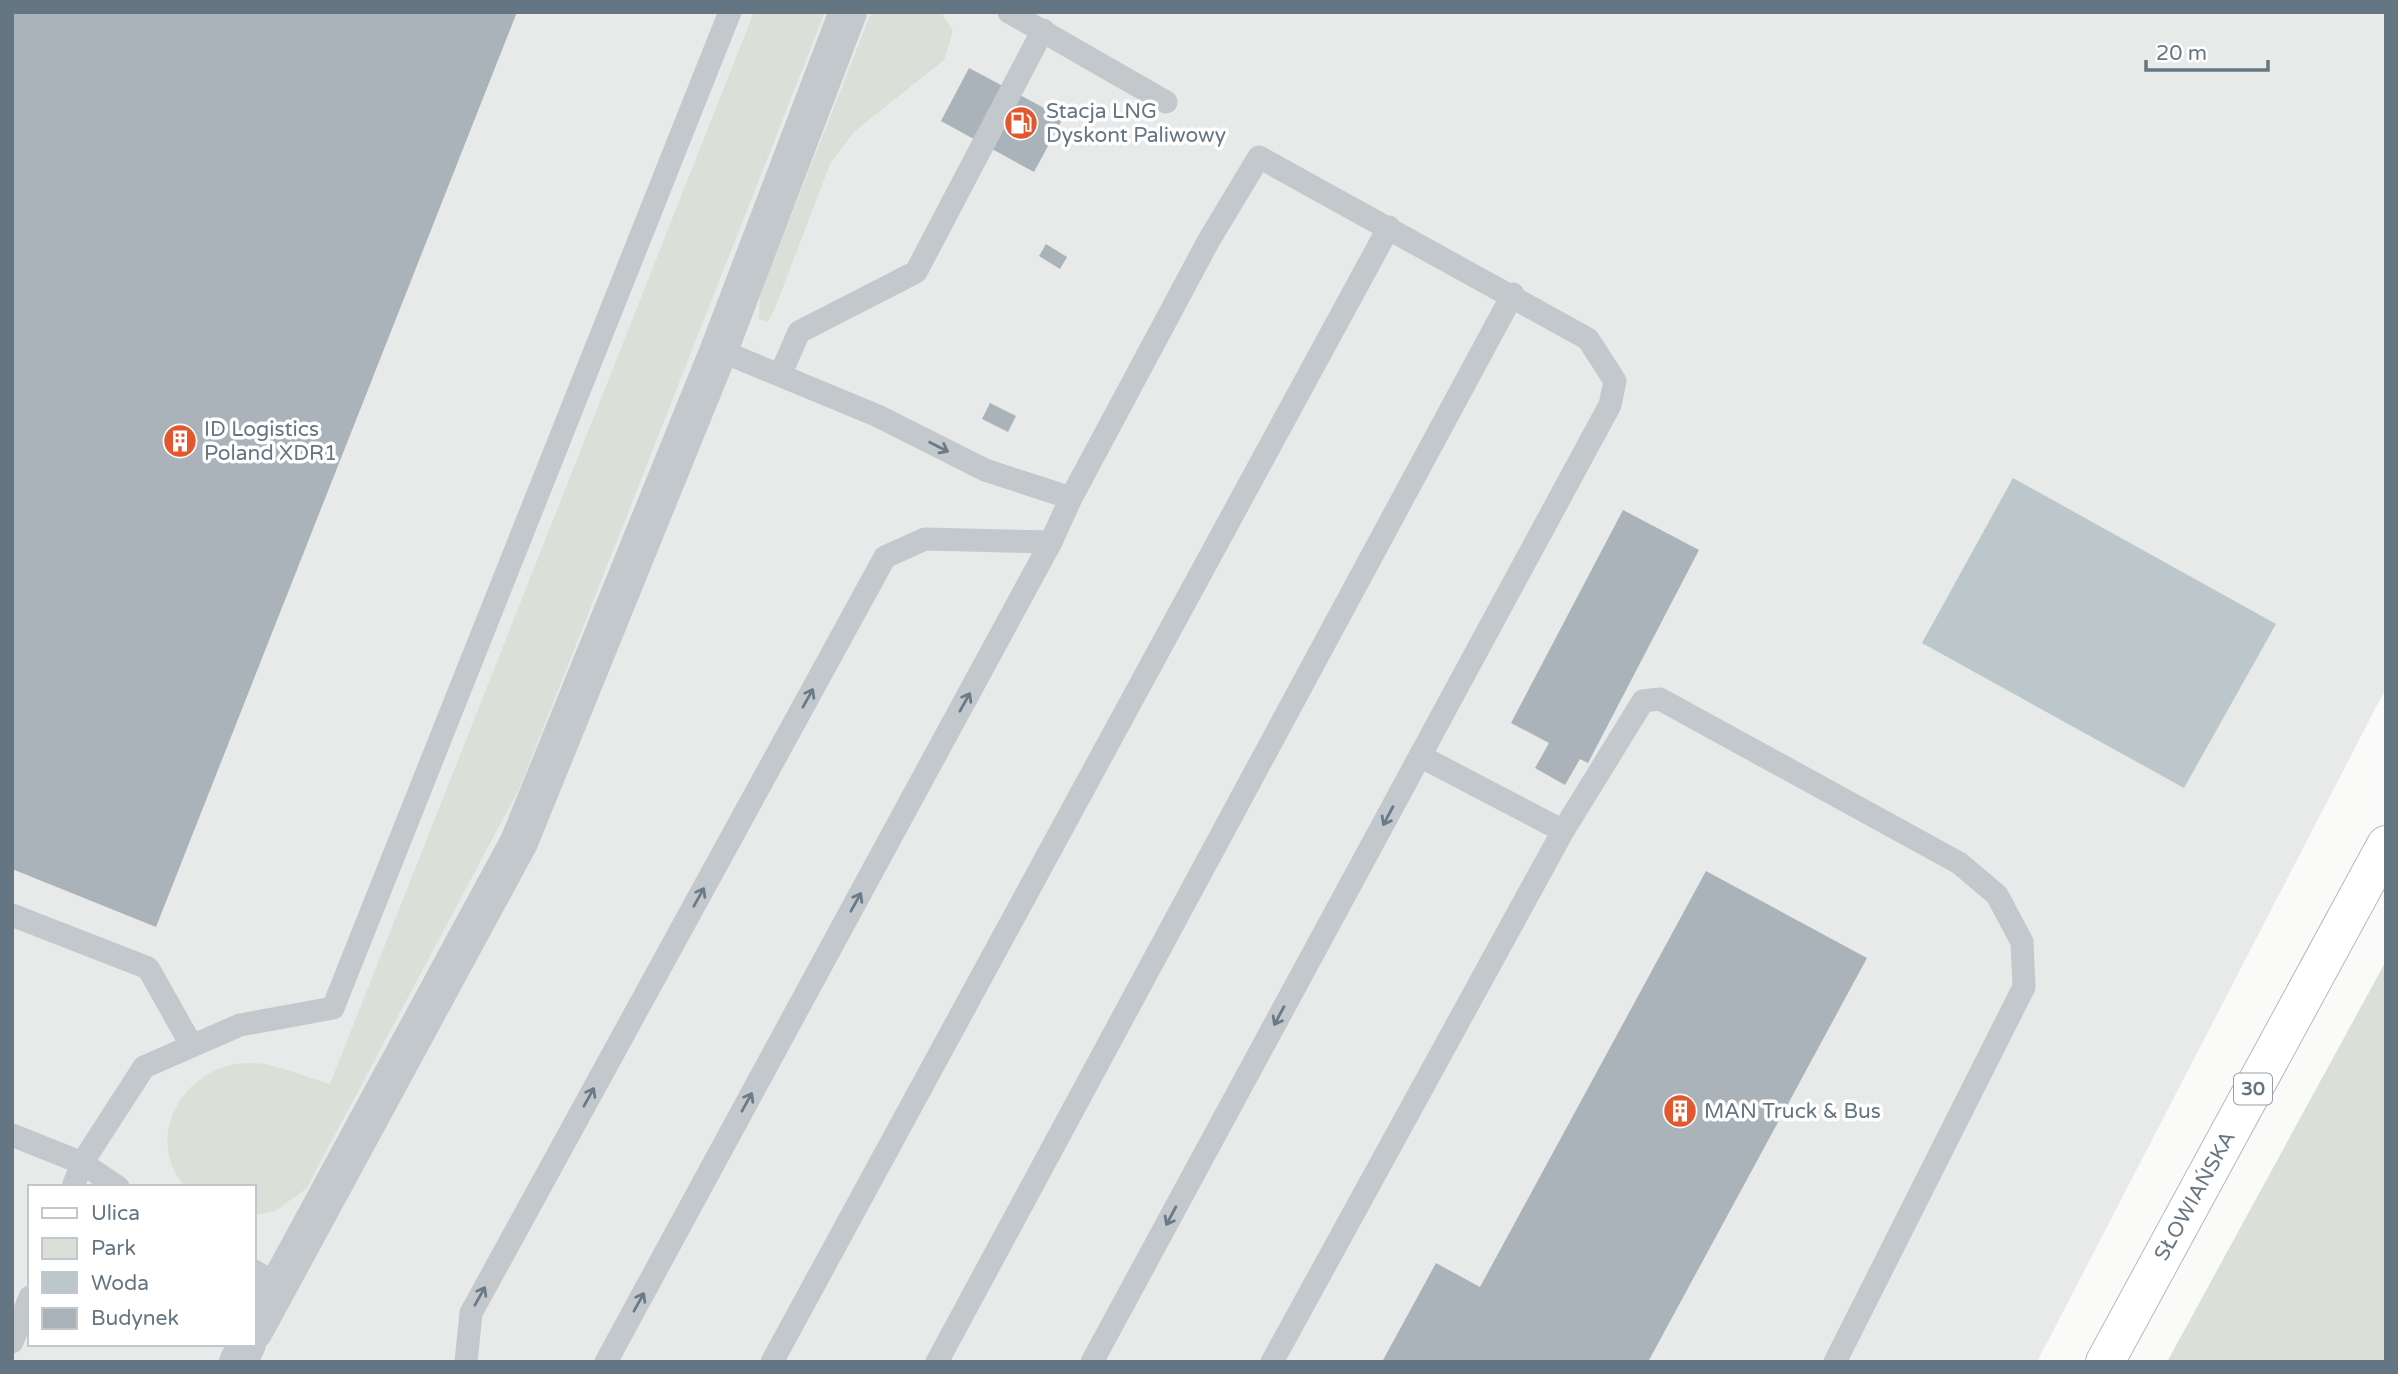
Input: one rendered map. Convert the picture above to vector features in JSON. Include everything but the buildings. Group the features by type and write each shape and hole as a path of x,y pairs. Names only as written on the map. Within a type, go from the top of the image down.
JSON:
{"main road":[{"name":"SŁOWIAŃSKA","path":"2105,1362 2386,845"}],"street":[{"path":"256,1322 266,1278 519,842 719,350 848,12"},
{"path":"238,1362 246,1346"}],"lane":[{"path":"74,1185 82,1163 144,1067 240,1025 333,1008 730,12"},
{"path":"1009,12 1166,102"},
{"path":"781,373 799,332 916,272 1043,30"},
{"path":"606,1362 1051,542 1071,498 1209,240 1259,157 1513,295 1588,339 1615,381 1610,405 1092,1362"},
{"path":"772,1362 1389,227"},
{"path":"937,1362 1513,295"},
{"path":"719,350 781,373 878,416 985,470 1071,498"},
{"path":"466,1362 471,1313 885,557 925,539 1051,542"},
{"path":"1272,1362 1563,831 1643,701 1660,699 1959,863 1997,895 2022,942 2024,987 1835,1362"},
{"path":"1420,756 1563,831"},
{"path":"12,915 148,968 192,1046"},
{"path":"12,1135 82,1163 115,1185"},
{"path":"12,1342 28,1302"}],"shaded area":[{"path":"12,12 2386,12 2386,688 2037,1362 12,1362"}],"green space":[{"path":"754,12 825,12 520,787 306,1189 275,1211 256,1215 256,1185 184,1185 173,1167 168,1147 169,1126 176,1107 188,1090 204,1076 224,1067 257,1063 330,1084"},
{"path":"941,12 953,31 944,60 855,131 830,164 777,303 768,322 759,319 760,295 871,13"},
{"path":"2386,961 2386,1362 2167,1362"}],"water":[{"path":"2013,478 2276,624 2184,788 1922,643"}],"place":[{"name":"Stacja LNG Dyskont Paliwowy","path":"1021,123"},
{"name":"ID Logistics Poland XDR1","path":"180,441"},
{"name":"MAN Truck & Bus","path":"1680,1111"}]}
